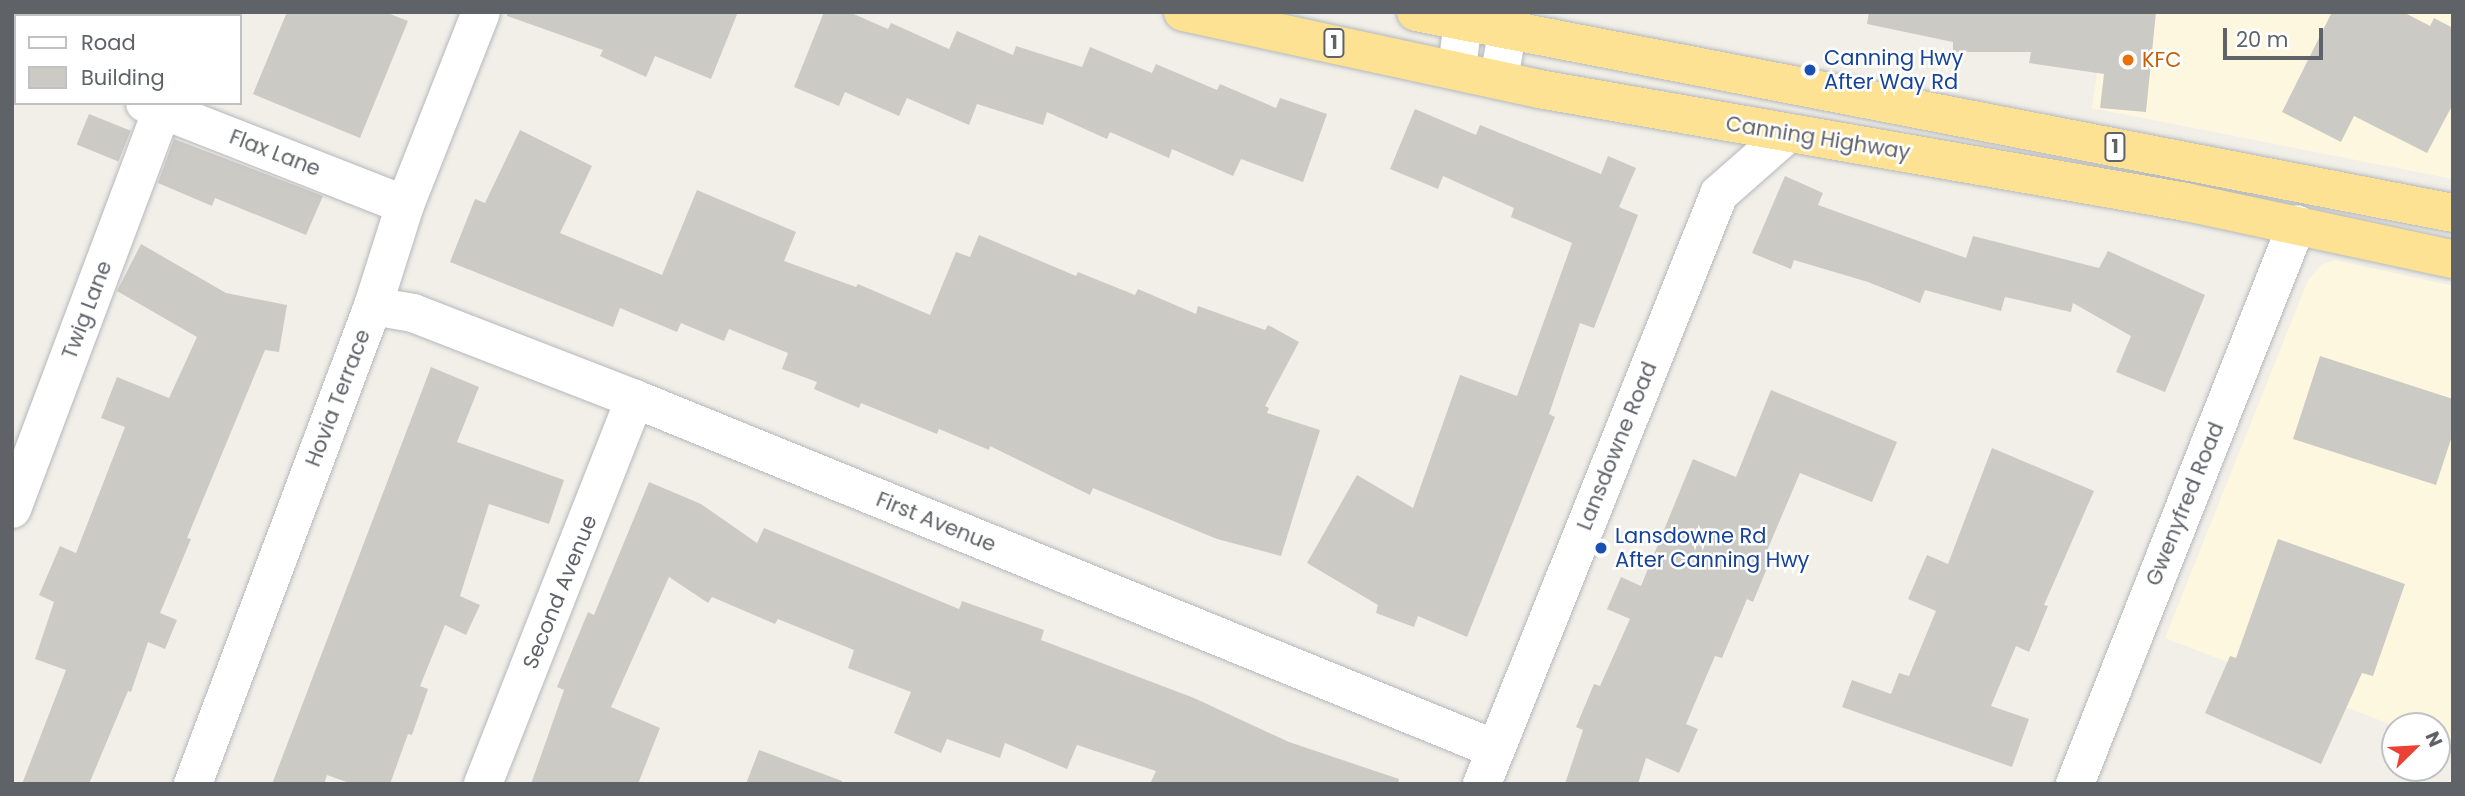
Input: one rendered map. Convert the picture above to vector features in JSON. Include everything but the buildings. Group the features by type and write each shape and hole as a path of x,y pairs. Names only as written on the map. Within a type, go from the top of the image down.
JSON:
{"highway":[{"name":"Canning Highway","path":"1183,12 1499,78 1787,134 2297,224 2453,259"},
{"name":"Canning Highway","path":"1416,12 1510,21 2453,213"}],"street":[{"name":"Hovia Terrace","path":"192,784 373,306 405,205 481,12"},
{"path":"1457,69 1463,16"},
{"path":"1499,78 1510,21"},
{"name":"Flax Lane","path":"153,107 405,205"},
{"name":"Twig Lane","path":"12,509 153,107"},
{"name":"Lansdowne Road","path":"1489,766 1719,194 1787,134"},
{"name":"Gwenyfred Road","path":"2075,784 2297,224"},
{"name":"First Avenue","path":"373,306 413,313 635,399 1489,766"},
{"name":"Second Avenue","path":"483,784 635,399"}],"shaded area":[{"path":"2106,12 2453,12 2453,179 2092,108"},
{"path":"2335,260 2453,286 2453,749 2451,712 2381,712 2381,721 2165,638 2308,280 2321,265"}],"place":[{"name":"KFC","path":"2128,60"},
{"name":"Canning Hwy After Way Rd","path":"1810,70"},
{"name":"Lansdowne Rd After Canning Hwy","path":"1601,548"}]}
